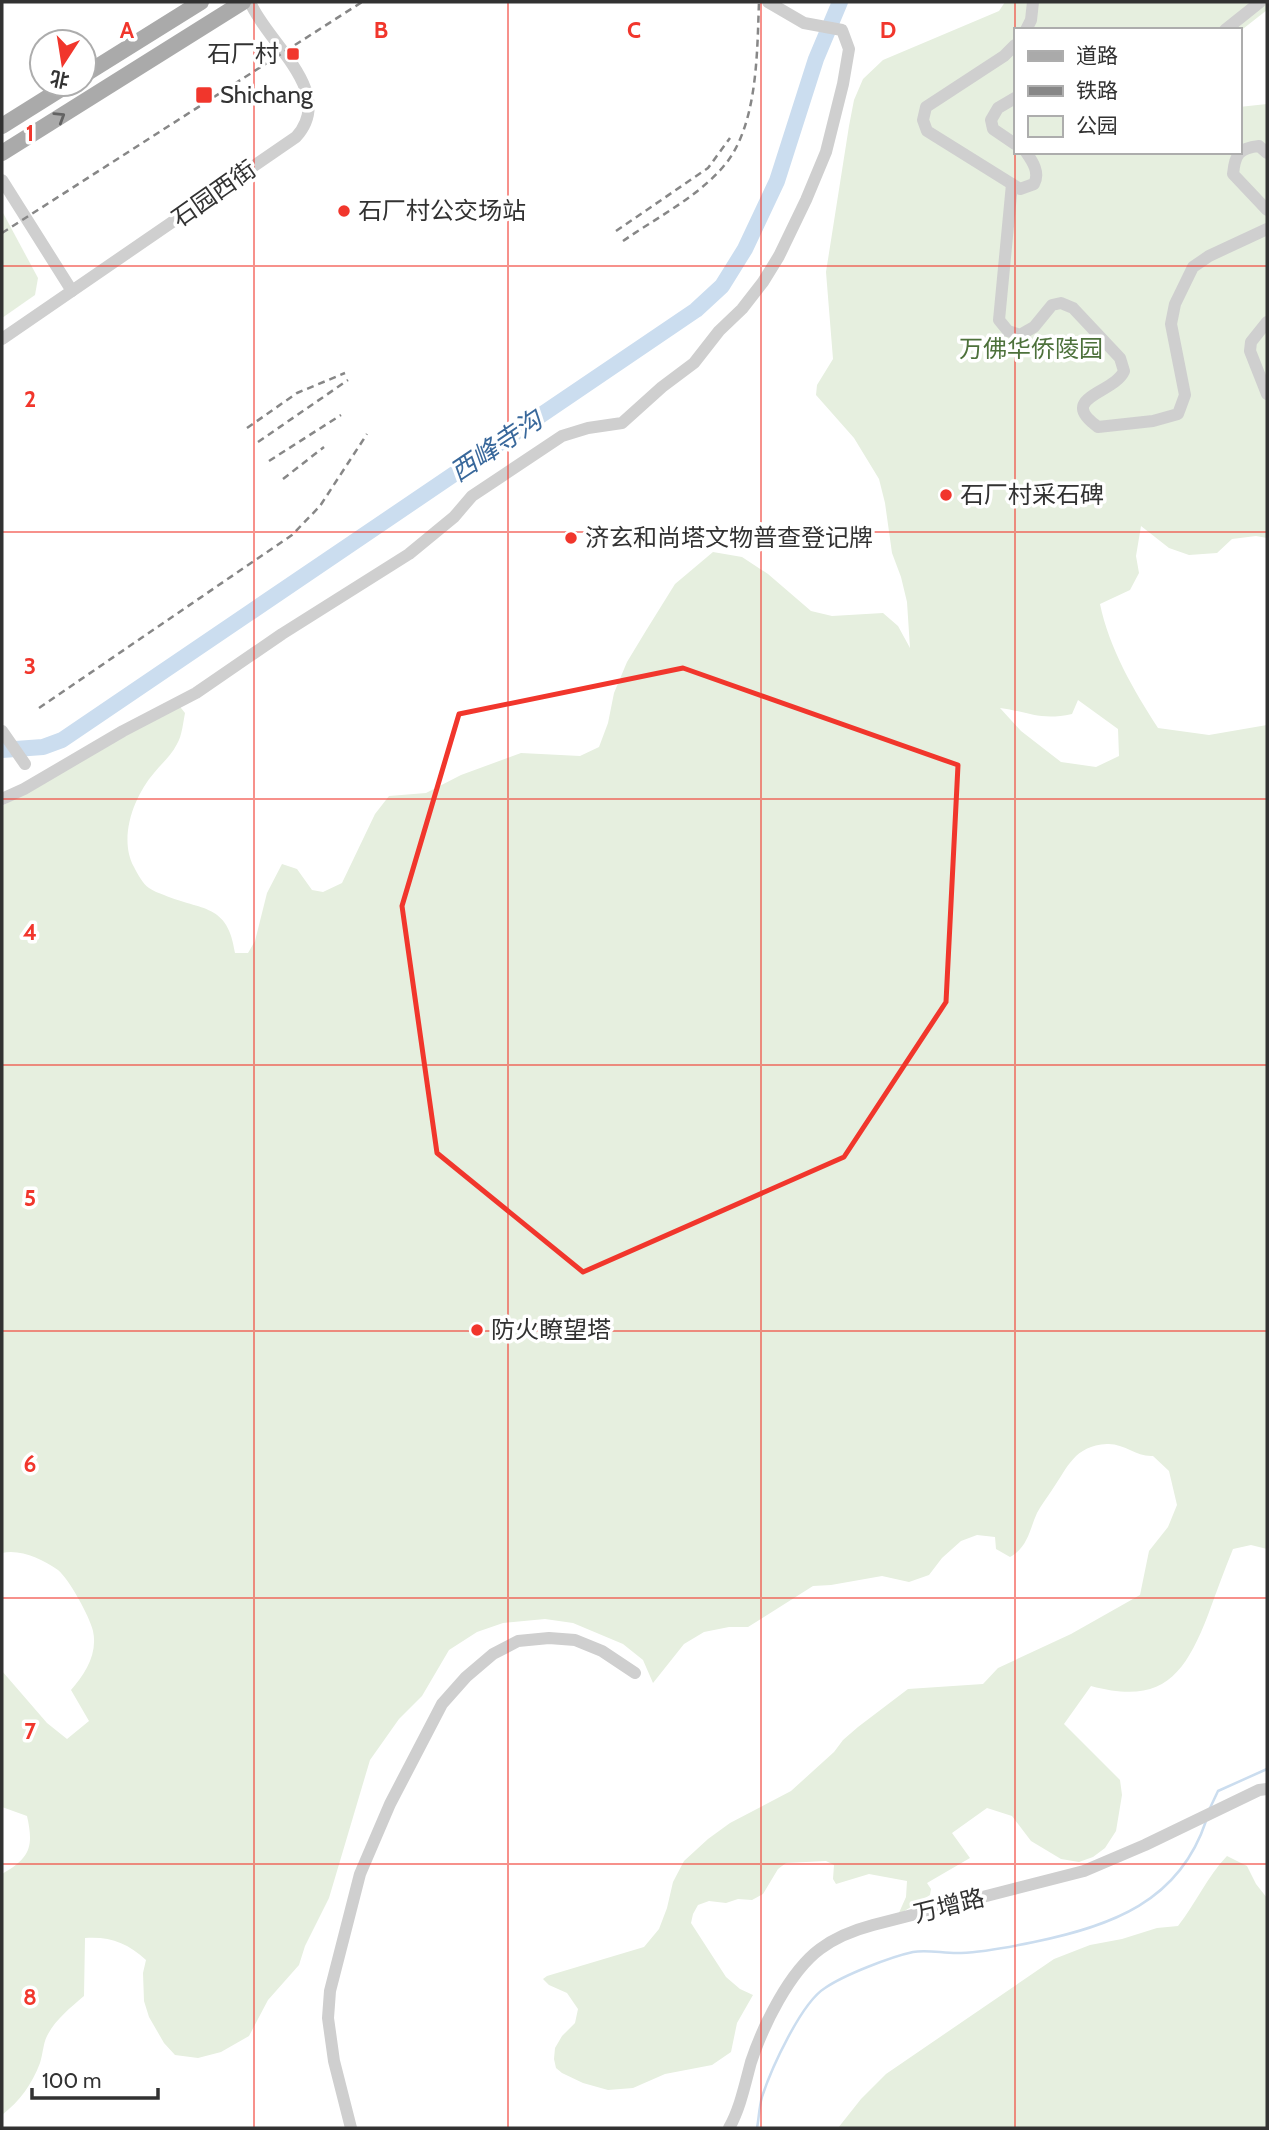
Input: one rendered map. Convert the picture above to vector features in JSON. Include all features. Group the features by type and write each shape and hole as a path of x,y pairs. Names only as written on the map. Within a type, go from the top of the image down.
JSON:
{"main road":[{"path":"98,66 201,2"},
{"path":"2,153 243,2"},
{"path":"2,126 47,98"}],"street":[{"name":"石园西街","path":"2,339 296,137 306,126 309,104 304,83 250,2"},
{"path":"2,799 196,693 282,634 410,554 454,517 472,496 562,436 588,428 622,424 662,387 694,363 719,331 742,309 779,256 826,152 843,84 849,49 842,30 804,23 768,2"},
{"path":"1027,28 1034,2"},
{"path":"1228,28 1260,2"},
{"path":"1014,46 1004,56 926,107 923,120 927,131 1020,188 1034,184 1037,179 1027,154"},
{"path":"1014,99 999,108 992,120 993,129 1014,143"},
{"path":"1241,152 1245,148 1259,146 1267,153"},
{"path":"1240,154 1235,159 1233,174 1267,210"},
{"path":"2,180 72,291"},
{"path":"1012,184 999,320 1008,331 1020,335 1034,327 1052,305 1061,303 1073,308 1120,358 1124,371 1121,379 1111,387 1092,394 1084,402 1082,410 1085,418 1098,427 1153,421 1178,414 1185,395 1171,324 1175,304 1193,267 1209,256 1267,229"},
{"path":"1267,322 1251,342 1250,351 1267,394"},
{"path":"5,736 25,764"},
{"path":"351,2128 334,2061 328,2018 330,1991 360,1874 390,1804 442,1704 466,1677 493,1654 518,1642 549,1638 575,1640 602,1651 635,1673"},
{"name":"万增路","path":"729,2128 754,2053 780,1999 800,1968 819,1950 845,1933 1084,1871 1259,1790 1267,1790"}],"highlighted area":[{"path":"683,668 958,765 946,1002 844,1157 583,1272 437,1153 402,906 459,714"}],"green space":[{"name":"万佛华侨陵园","path":"1005,2 1267,2 1267,10 1241,30 1241,28 1014,28 1014,154 1241,154 1241,107 1267,104 1267,538 1256,536 1232,539 1217,553 1189,555 1169,548 1141,526 1136,556 1139,573 1130,590 1100,604 1116,653 1158,728 1209,735 1267,725 1267,1549 1251,1545 1233,1549 1199,1637 1179,1670 1167,1681 1135,1692 1091,1686 1064,1724 1120,1780 1122,1795 1116,1831 1105,1848 1093,1857 1079,1862 1061,1859 1031,1841 1012,1816 987,1808 952,1833 970,1858 927,1883 931,1889 930,1895 898,1915 906,1897 907,1881 869,1874 836,1884 833,1879 834,1865 826,1861 786,1863 778,1869 763,1894 752,1900 738,1899 726,1903 709,1901 698,1905 691,1923 726,1977 740,1989 753,1995 737,2023 731,2052 712,2065 665,2074 633,2088 608,2090 583,2083 556,2068 555,2048 575,2023 578,2009 567,1993 549,1985 543,1979 644,1947 659,1929 673,1882 684,1861 730,1823 791,1791 834,1752 843,1740 908,1689 983,1684 998,1668 1071,1634 1140,1595 1149,1551 1168,1527 1177,1505 1169,1471 1153,1456 1113,1444 1087,1449 1079,1453 1068,1466 1039,1510 1021,1548 1010,1557 996,1549 995,1537 977,1535 961,1541 942,1558 929,1575 909,1582 882,1576 813,1586 748,1627 729,1627 704,1632 684,1644 653,1683 643,1660 623,1644 573,1623 545,1619 503,1623 477,1632 449,1650 422,1696 399,1719 370,1760 329,1898 305,1946 299,1965 268,2000 249,2036 221,2052 198,2058 175,2055 164,2043 149,2017 144,2001 143,1973 146,1960 118,1942 85,1938 84,1996 63,2014 50,2030 33,2078 20,2098 2,2115 2,1874 24,1857 30,1844 30,1836 27,1816 2,1807 2,1671 47,1723 67,1739 89,1721 71,1690 89,1663 94,1639 84,1608 58,1570 31,1556 17,1552 2,1553 2,806 177,703 185,713 180,737 172,752 140,793 130,818 129,856 147,886 164,895 211,911 226,925 235,953 248,953 255,941 267,893 282,864 297,869 312,890 323,892 342,883 375,814 389,796 426,793 461,775 521,753 580,756 599,747 608,723 614,693 627,662 675,584 713,552 742,557 768,574 811,611 832,616 883,613 898,626 910,648 907,602 892,553 879,479 854,438 816,395 817,385 833,359 826,272 854,100 863,79 883,60 999,11","holes":["1078,700 1118,729 1119,756 1096,767 1061,762 1021,731 1000,708 1043,716 1061,716 1072,714"]},
{"path":"2,211 38,278 35,295 2,318"},
{"path":"1227,1856 1247,1866 1267,1898 1267,2128 838,2128 886,2074 1054,1959 1090,1945 1157,1928 1178,1926"}],"waterway":[{"name":"西峰寺沟","path":"2,750 43,747 62,740 696,310 722,286 745,249 777,181 816,59 840,2"},
{"path":"1210,1808 1218,1791 1267,1769"},
{"path":"757,2128 762,2097 772,2070 806,2007 825,1988 868,1967 913,1952 961,1953 998,1949 1062,1936 1115,1918 1160,1891 1179,1872 1194,1849 1206,1821"}],"railway":[{"path":"2,233 362,2"},
{"path":"623,241 701,188 735,151 743,132 753,89 759,2"},
{"path":"616,231 708,168 730,138"},
{"path":"247,428 297,393 345,373"},
{"path":"258,442 348,380"},
{"path":"269,461 341,415"},
{"path":"39,708 292,535 320,506 367,434"},
{"path":"283,479 324,447"}],"place":[{"name":"石厂村","path":"293,54"},
{"name":"Shichang","path":"204,95"},
{"name":"石厂村公交场站","path":"344,211"},
{"name":"石厂村采石碑","path":"946,495"},
{"name":"济玄和尚塔文物普查登记牌","path":"571,538"},
{"name":"防火瞭望塔","path":"477,1330"}]}
